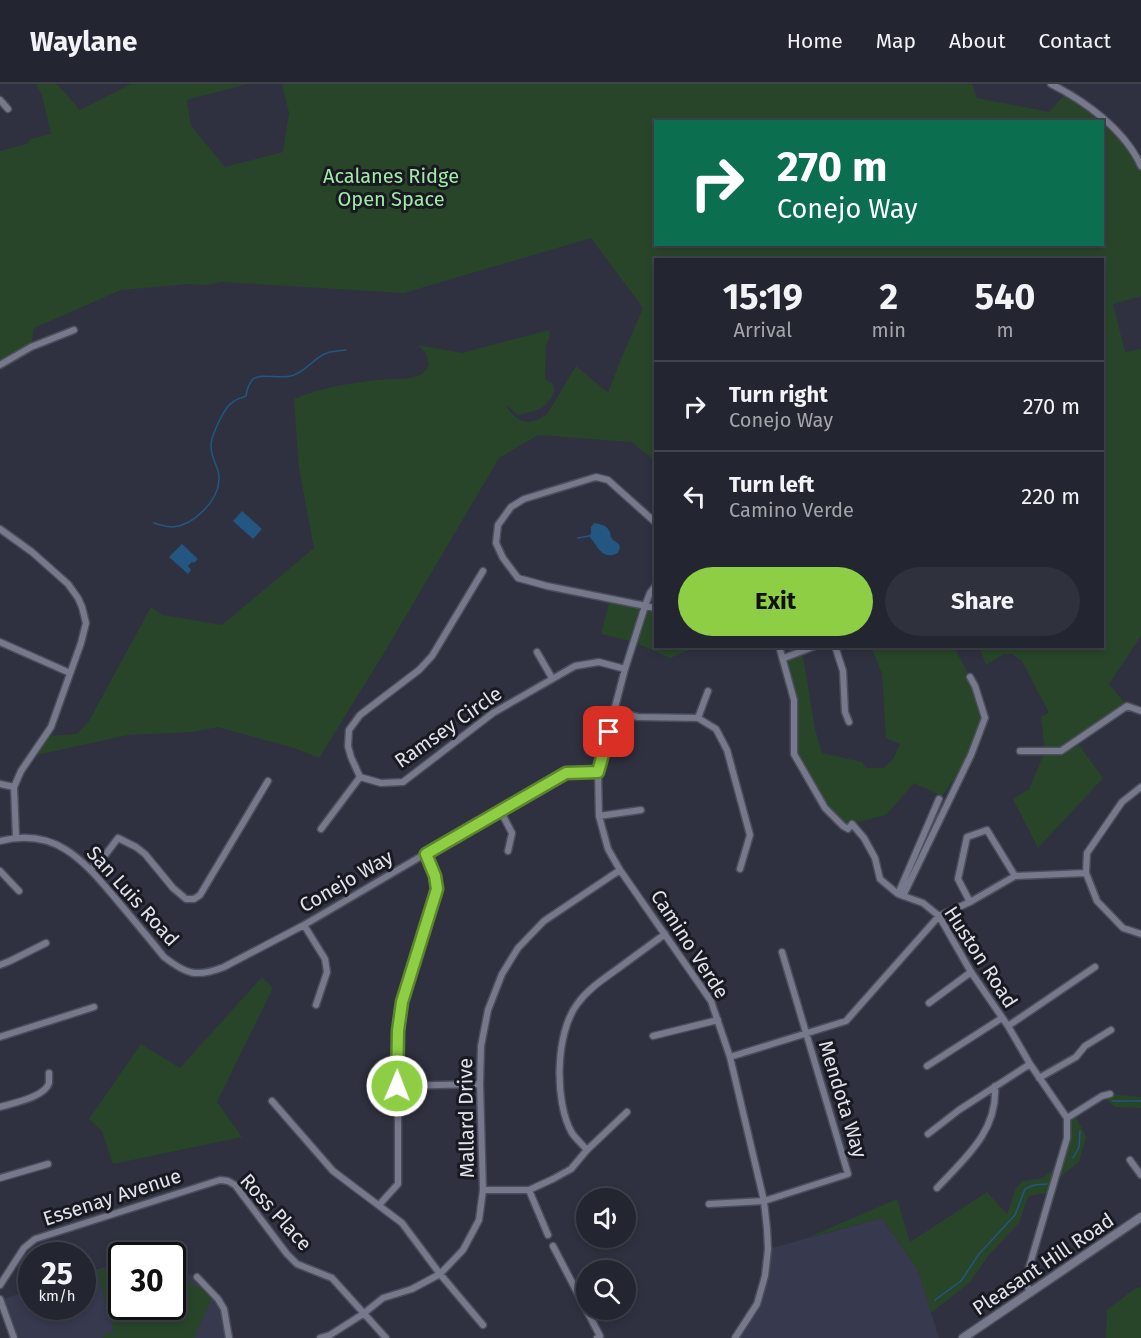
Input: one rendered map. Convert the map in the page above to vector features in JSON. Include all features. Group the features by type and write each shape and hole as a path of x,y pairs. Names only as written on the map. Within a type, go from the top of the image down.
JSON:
{"main road":[{"name":"Pleasant Hill Road","path":"963,1338 1141,1217"}],"street":[{"path":"1051,84 1067,92 1111,124 1141,166"},
{"path":"0,100 8,109"},
{"path":"0,365 31,346 74,330"},
{"path":"654,521 608,480 596,477 524,499 512,507 498,525 496,543 503,558 518,578 654,608"},
{"path":"0,529 32,552 68,584 78,598 86,623 51,727 21,771 14,787 16,837"},
{"path":"321,829 360,777 348,746 349,730 360,715 419,670 432,656 483,571"},
{"name":"Camino Verde","path":"654,588 645,606 625,669 598,772 600,816 608,849 620,870 711,1001 730,1057 764,1201 768,1239 765,1276 758,1304 735,1338"},
{"path":"0,642 70,673"},
{"name":"Huston Road","path":"780,648 794,700 794,754 825,808 848,829 852,824 864,838 875,858 880,879 900,895 923,903 939,916 971,972 1067,1118"},
{"path":"784,658 810,648"},
{"path":"836,648 843,671 845,712 849,722"},
{"path":"537,652 552,678"},
{"name":"Ramsey Circle","path":"360,777 381,783 403,782 493,713 575,666 599,662 625,669"},
{"path":"900,895 971,755 985,718 970,677"},
{"path":"698,718 708,691"},
{"path":"1020,751 1061,751 1127,706 1141,711"},
{"path":"615,712 638,717 698,718 716,729 727,750 750,835 740,869"},
{"name":"Conejo Way","path":"206,973 224,967 304,925 566,773 598,772"},
{"path":"91,869 118,838 145,854 173,888 186,899 194,899 200,895 268,781"},
{"path":"0,784 14,787"},
{"path":"1141,787 1122,802 1087,853 1086,873 1097,901 1123,928 1141,934"},
{"path":"900,895 939,799"},
{"path":"500,810 512,833 508,851"},
{"path":"600,816 641,810"},
{"path":"970,902 958,879 967,837 987,831 1015,876"},
{"name":"San Luis Road","path":"0,841 16,837 34,838 69,850 91,869 164,957 177,967 196,975 206,973"},
{"path":"379,1205 398,1184 398,1031 402,1002 437,889 435,876 426,854"},
{"name":"Mallard Drive","path":"320,1338 330,1335 383,1298 412,1289 440,1274 464,1250 479,1220 483,1190 481,1046 488,1010 502,974 518,948 544,921 620,870"},
{"path":"0,871 19,891"},
{"path":"730,1057 846,1021 939,916 970,902 1015,876 1086,873"},
{"path":"304,925 325,959 327,972 316,1005"},
{"path":"587,1150 572,1133 562,1109 561,1046 568,1021 577,1004 595,985 665,934"},
{"path":"0,965 46,943"},
{"name":"Mendota Way","path":"764,1201 848,1174 782,952"},
{"path":"1008,1026 1095,967"},
{"path":"929,1003 971,972"},
{"path":"0,1037 94,1007"},
{"path":"927,1066 1002,1018"},
{"path":"653,1036 718,1020"},
{"path":"1039,1078 1076,1057 1085,1046 1112,1030"},
{"path":"928,1134 959,1110 1030,1064"},
{"path":"0,1107 35,1096 45,1090 49,1082 49,1073"},
{"path":"397,1086 480,1084"},
{"path":"938,1188 975,1148 985,1133 996,1097 995,1086"},
{"path":"1031,1293 1026,1284 1028,1271 1067,1138 1067,1118 1102,1096 1110,1094"},
{"path":"272,1101 333,1171 402,1223 440,1274 483,1325"},
{"path":"483,1190 529,1190 553,1179 571,1169 587,1150 627,1112"},
{"path":"1131,1160 1141,1175"},
{"path":"0,1178 48,1164"},
{"name":"Essenay Avenue","path":"0,1285 24,1248 35,1239 220,1180"},
{"name":"Ross Place","path":"220,1180 235,1185 297,1264 332,1278 386,1338"},
{"path":"529,1190 548,1234"},
{"path":"709,1204 764,1201"},
{"path":"553,1246 599,1337"},
{"path":"197,1277 218,1299 224,1309 229,1338"},
{"path":"0,1299 2,1310 14,1338"}],"shaded area":[{"path":"882,1218 918,1270 939,1338 735,1338 757,1304 768,1249"},
{"path":"108,1266 108,1320 186,1320 186,1272 197,1277 224,1309 229,1338 14,1338 0,1300 18,1294 18,1320 96,1320 96,1270"}],"green space":[{"name":"Acalanes Ridge Open Space","path":"36,84 57,84 80,110 131,84 247,84 187,100 191,126 225,167 283,152 289,113 282,84 972,84 977,98 1049,112 1067,92 1111,124 1138,158 1141,155 1141,296 1113,304 1125,352 1141,349 1141,636 1109,684 1127,706 1076,741 1103,778 1038,848 1013,799 1029,789 1045,751 1041,717 1049,713 1022,661 1012,654 1004,654 986,665 979,648 1104,648 1104,258 654,258 654,460 632,442 538,435 499,458 319,758 294,748 218,727 192,732 128,735 32,756 45,736 77,734 89,721 151,607 163,615 222,625 314,548 299,468 294,399 345,384 420,375 429,365 426,353 418,345 462,353 549,330 545,379 553,384 555,390 552,396 541,408 518,415 505,404 519,419 535,421 548,413 576,366 608,393 643,308 591,238 404,293 221,282 121,290 34,328 31,347 0,365 0,151 51,134 42,95"},
{"path":"610,599 654,608 654,648 694,648 670,658 634,642 601,634"},
{"path":"871,648 955,648 970,677 985,718 971,755 942,796 914,783 886,815 843,826 825,808 794,754 794,700 784,658 802,651 815,729 822,753 862,762 866,768 884,768 893,759 900,744 886,738 882,674"},
{"path":"262,977 273,988 217,1102 242,1137 113,1164 102,1131 89,1119 141,1044 180,1068"},
{"path":"1110,1094 1141,1097 1141,1108 1115,1107 1102,1096"},
{"path":"1074,1113 1086,1137 1079,1162 1054,1182 1052,1192 1028,1196 1019,1223 988,1256 970,1282 931,1313 918,1270 882,1218 807,1238 897,1199 910,1242 987,1192 1007,1214 1016,1188 1023,1181 1043,1178 1059,1164 1067,1138 1067,1118"},
{"path":"108,1267 108,1310 97,1272"},
{"path":"186,1272 191,1284 202,1288 212,1297 194,1338 103,1338 105,1334 114,1331 111,1320 186,1320"},
{"path":"1141,1287 1141,1338 1106,1338 1107,1310 1136,1288"}],"water":[{"path":"242,511 262,529 253,539 233,521"},
{"path":"594,523 603,525 609,530 611,537 619,545 618,553 604,554 598,548 589,536"},
{"path":"182,544 198,559 188,566 191,570 188,574 169,557"}],"waterway":[{"path":"154,523 171,527 181,525 197,517 210,504 218,488 219,480 211,450 214,433 230,405 246,396 253,379 261,376 291,376 322,355 346,350"},
{"path":"578,538 589,536"},
{"path":"1112,1101 1141,1101"},
{"path":"1073,1158 1079,1147 1080,1131"},
{"path":"935,1300 961,1281 979,1254 1015,1215 1025,1189 1034,1185 1047,1184"}],"route":[{"path":"397,1086 398,1031 402,1002 437,889 435,876 426,854 566,773 598,772 609,732"}]}
